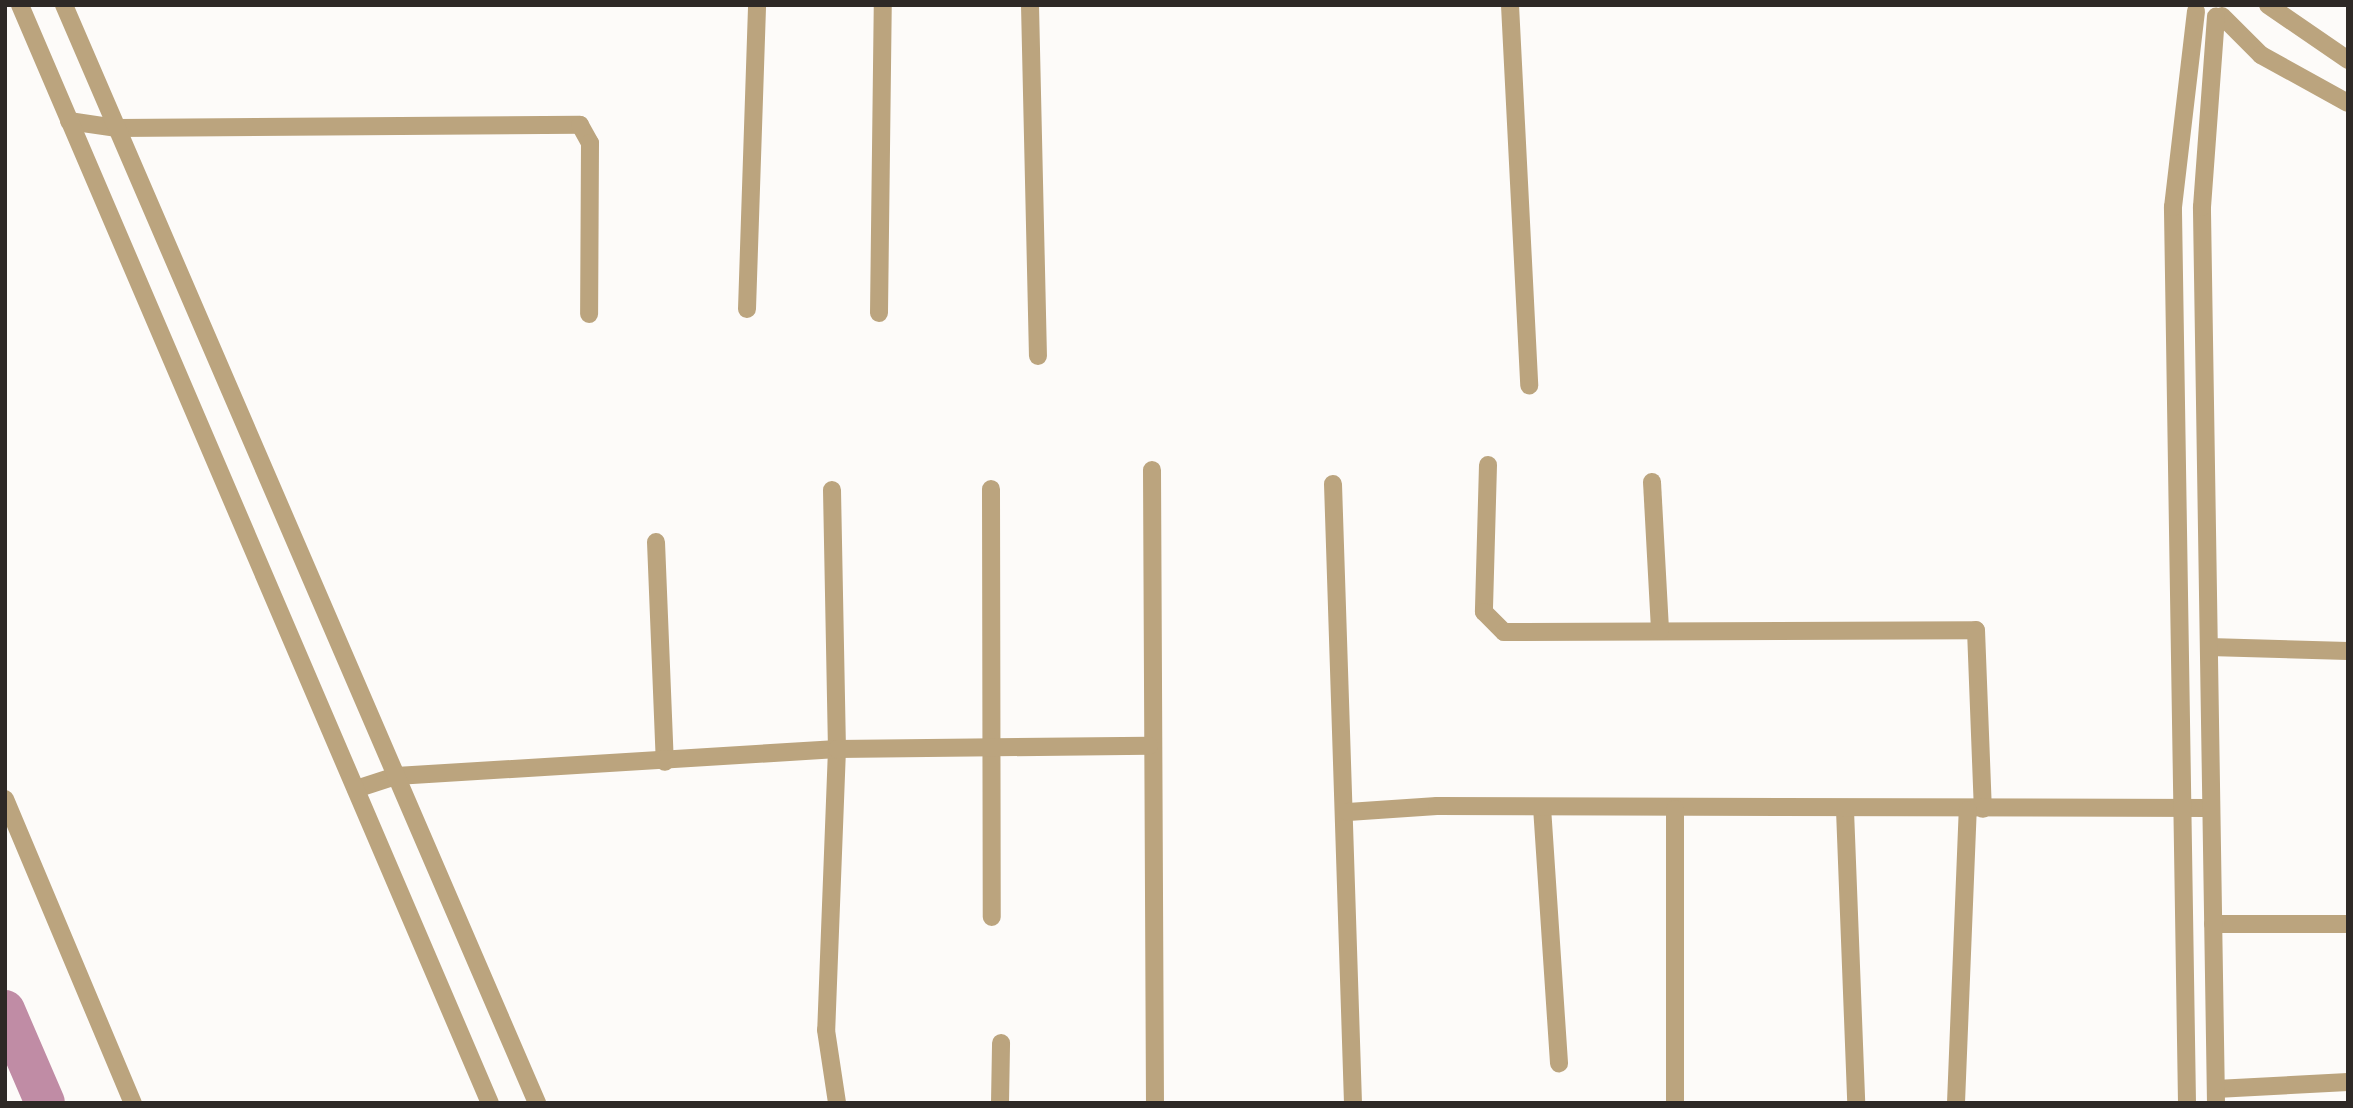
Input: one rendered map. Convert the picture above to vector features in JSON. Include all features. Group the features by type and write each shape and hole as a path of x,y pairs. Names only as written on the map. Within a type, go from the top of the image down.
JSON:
{"street":[{"path":"20,5 490,1103"},
{"path":"64,5 537,1103"},
{"path":"747,309 757,5"},
{"path":"879,313 883,5"},
{"path":"1030,5 1038,356"},
{"path":"1510,5 1529,386"},
{"path":"2268,5 2348,60"},
{"path":"2187,1103 2173,207 2193,8 2225,13 2261,55 2348,103"},
{"path":"2225,13 2202,207 2216,1096 2348,1082"},
{"path":"69,121 117,128 580,125 590,143 589,314"},
{"path":"1488,465 1484,612 1490,624 1504,632 1976,630 1975,809 1956,1102"},
{"path":"1152,470 1149,746 1155,1103"},
{"path":"1652,482 1660,631"},
{"path":"1333,484 1348,812 1353,1103"},
{"path":"991,489 992,917"},
{"path":"832,490 837,749 826,1030 837,1103"},
{"path":"656,542 666,762"},
{"path":"2209,647 2348,651"},
{"path":"356,789 396,776 666,762 837,749 993,745 1149,746"},
{"path":"5,799 133,1103"},
{"path":"1348,812 1542,807 1846,810 2211,808"},
{"path":"1542,807 1559,1063"},
{"path":"1675,809 1675,1103"},
{"path":"1846,810 1856,1103"},
{"path":"2213,923 2348,924"},
{"path":"1000,1103 1001,1043"}],"waterway":[{"path":"5,1010 45,1103"}]}
